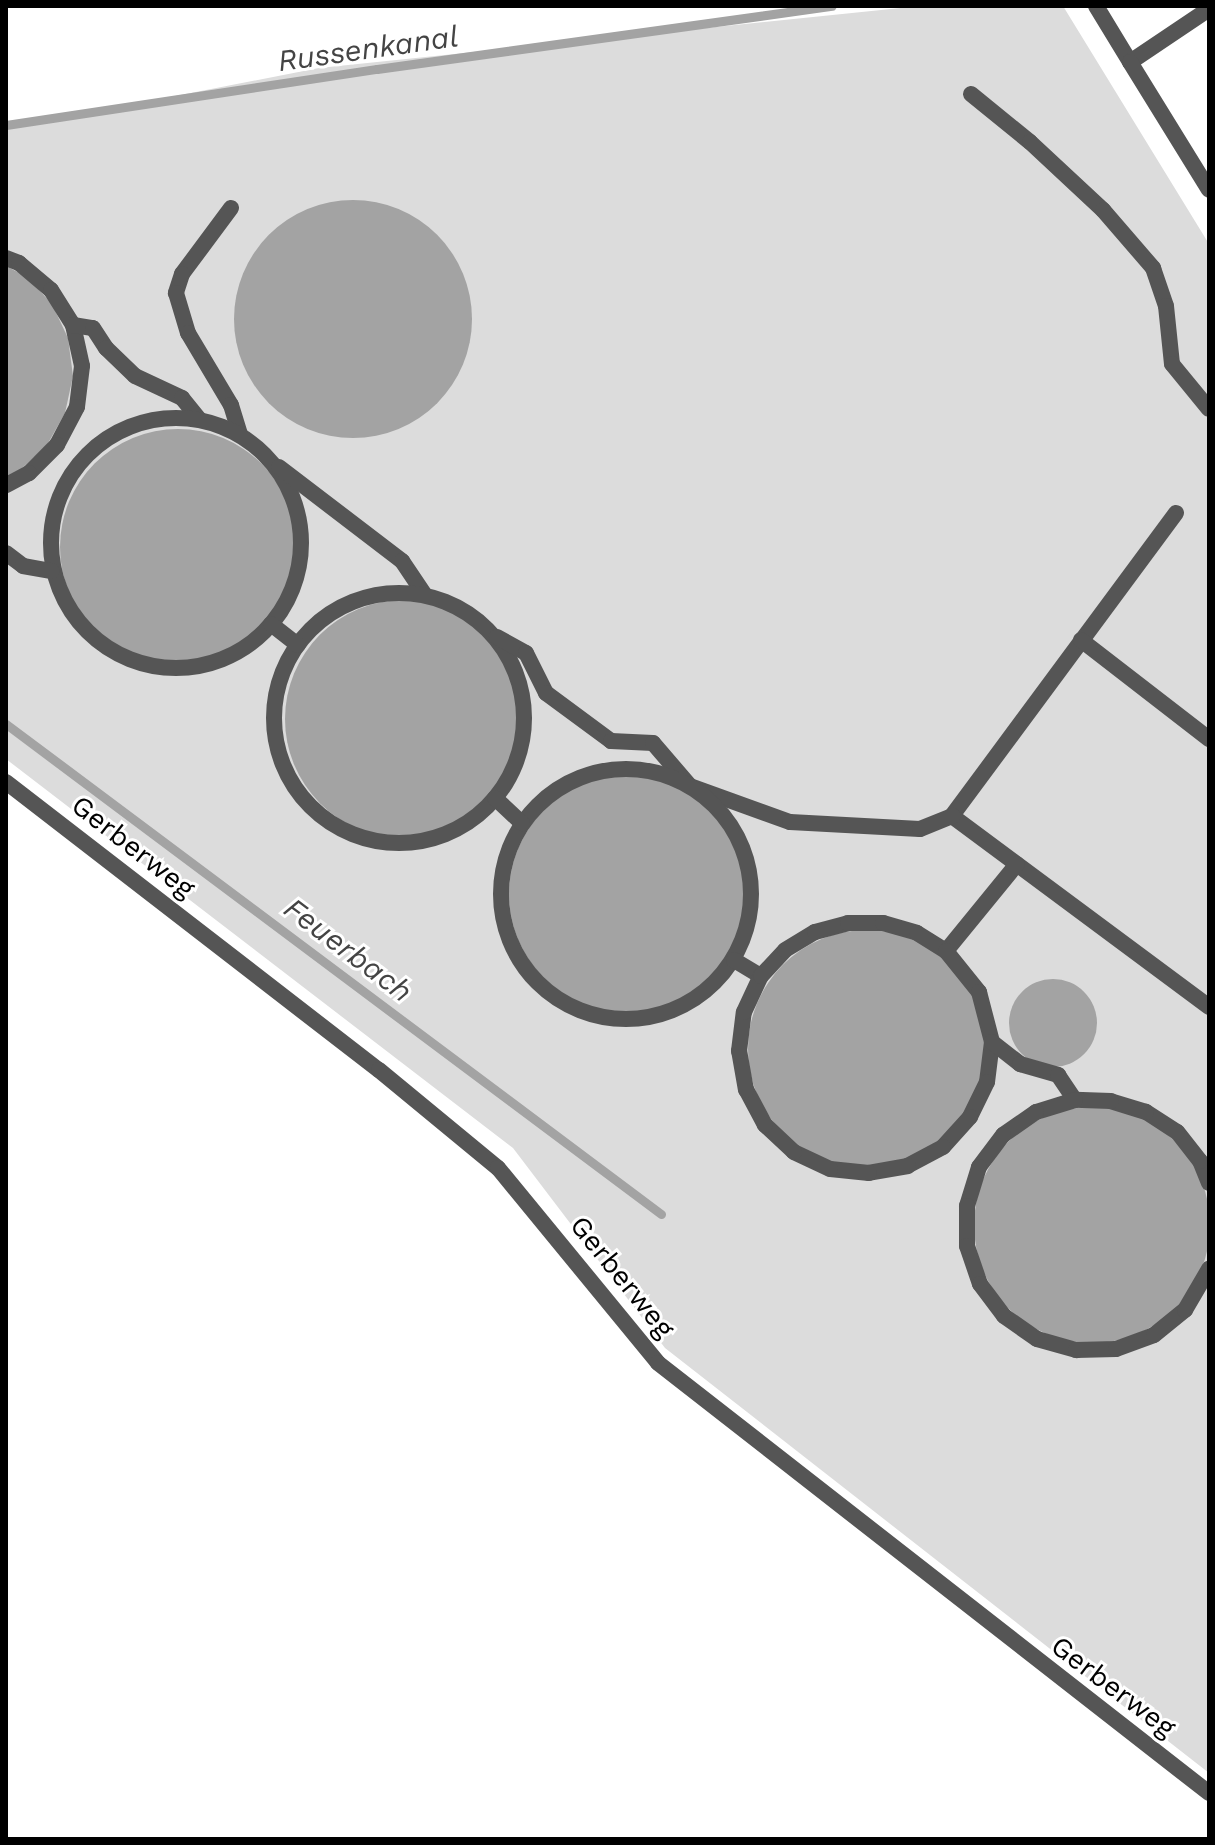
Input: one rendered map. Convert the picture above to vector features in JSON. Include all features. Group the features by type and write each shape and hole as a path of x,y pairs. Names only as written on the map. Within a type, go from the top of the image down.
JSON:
{"street":[{"path":"1096,6 1209,190"},
{"path":"1130,62 1209,9"},
{"path":"971,94 1030,142 1103,210 1153,268 1166,306 1172,364 1209,409"},
{"path":"231,208 182,274 176,293 188,333 231,405 240,434"},
{"path":"6,258 19,263 51,290 73,325 82,366 77,407 57,445 29,473 6,485"},
{"path":"73,325 93,328 106,348 135,376 182,398 200,420"},
{"path":"272,461 293,497 302,538 297,579 279,616 250,645 213,664 172,669 131,661 95,640 68,609 52,571 50,530 61,490 85,455 118,431 159,419 200,420 240,434 402,561 424,594"},
{"path":"57,445 79,464"},
{"path":"495,636 517,671 526,712 520,753 495,798 473,820 436,838 395,844 355,835 319,815 292,784 276,746 274,704 285,664 298,645 309,630 342,605 382,593 424,594 463,609 495,636 526,653 546,693 611,741 653,743 690,786 715,805 735,829 748,858 753,889 750,920 734,960 719,980 689,1004 654,1018 617,1020 580,1012 547,992 522,965 505,931 500,894 506,856 522,823 548,795 581,777 618,769 655,772 690,786 790,822 920,829 952,816 1176,513"},
{"path":"6,553 23,566 52,571"},
{"path":"271,624 298,645"},
{"path":"1081,640 1209,739"},
{"name":"Gerberweg","path":"6,782 367,1060 498,1168 658,1363 1209,1793"},
{"path":"495,798 522,823"},
{"path":"952,816 1209,1007"},
{"path":"946,951 1017,864"},
{"path":"848,923 883,923 905,929 946,951 979,992 992,1042 987,1082 970,1117 943,1147 908,1166 869,1173 830,1169 794,1152 765,1125 746,1090 739,1051 744,1012 761,976 785,950 815,932 848,923"},
{"path":"734,960 761,976"},
{"path":"992,1042 1020,1064 1058,1075 1075,1100"},
{"path":"1209,1183 1204,1155 1146,1112 1111,1101 1075,1100 1036,1112 1003,1135 979,1167 967,1206 967,1246 980,1284 1004,1316 1037,1339 1076,1350 1116,1349 1154,1335 1185,1310 1209,1269"}],"shaded area":[{"path":"920,6 1063,6 1209,244 1209,1773 665,1348 513,1148 6,759 6,129 319,68"},
{"path":"353,200 398,209 419,220 437,235 452,253 463,274 472,319 463,364 452,385 437,403 419,418 398,429 353,438 308,429 287,418 269,403 254,385 243,364 234,319 243,274 254,253 269,235 287,220 308,209"},
{"path":"6,266 27,277 52,304 68,338 73,376 65,413 47,445 19,471 6,477"},
{"path":"178,429 201,431 223,438 262,463 287,502 294,524 294,570 287,592 262,631 223,656 201,663 178,665 155,663 133,656 94,631 69,592 62,570 60,547 62,524 69,502 94,463 133,438 155,431"},
{"path":"404,600 449,610 470,620 488,635 503,653 513,674 523,719 513,764 503,785 488,803 470,818 449,828 404,838 359,828 338,818 320,803 305,785 295,764 285,719 295,674 305,653 320,635 338,620 359,610"},
{"path":"628,775 673,785 694,795 712,810 727,828 737,849 747,894 737,939 727,960 712,978 694,993 673,1003 628,1013 583,1003 562,993 544,978 529,960 519,939 509,894 519,849 529,828 544,810 562,795 583,785"},
{"path":"867,930 912,939 933,950 951,965 966,983 977,1004 986,1049 977,1094 966,1115 951,1133 933,1148 912,1159 867,1168 822,1159 801,1148 783,1133 768,1115 757,1094 748,1049 757,1004 768,983 783,965 801,950 822,939"},
{"path":"1053,979 1070,983 1084,992 1093,1006 1097,1023 1093,1040 1084,1054 1070,1063 1053,1067 1036,1063 1022,1054 1013,1040 1009,1023 1013,1006 1022,992 1036,983"},
{"path":"1092,1107 1115,1109 1137,1116 1176,1141 1201,1180 1208,1202 1208,1248 1201,1270 1176,1309 1137,1334 1115,1341 1092,1343 1069,1341 1047,1334 1008,1309 983,1270 976,1248 974,1225 976,1202 983,1180 1008,1141 1047,1116 1069,1109"}],"waterway":[{"name":"Russenkanal","path":"6,125 377,69 832,6"},
{"name":"Feuerbach","path":"6,724 661,1214"}]}
